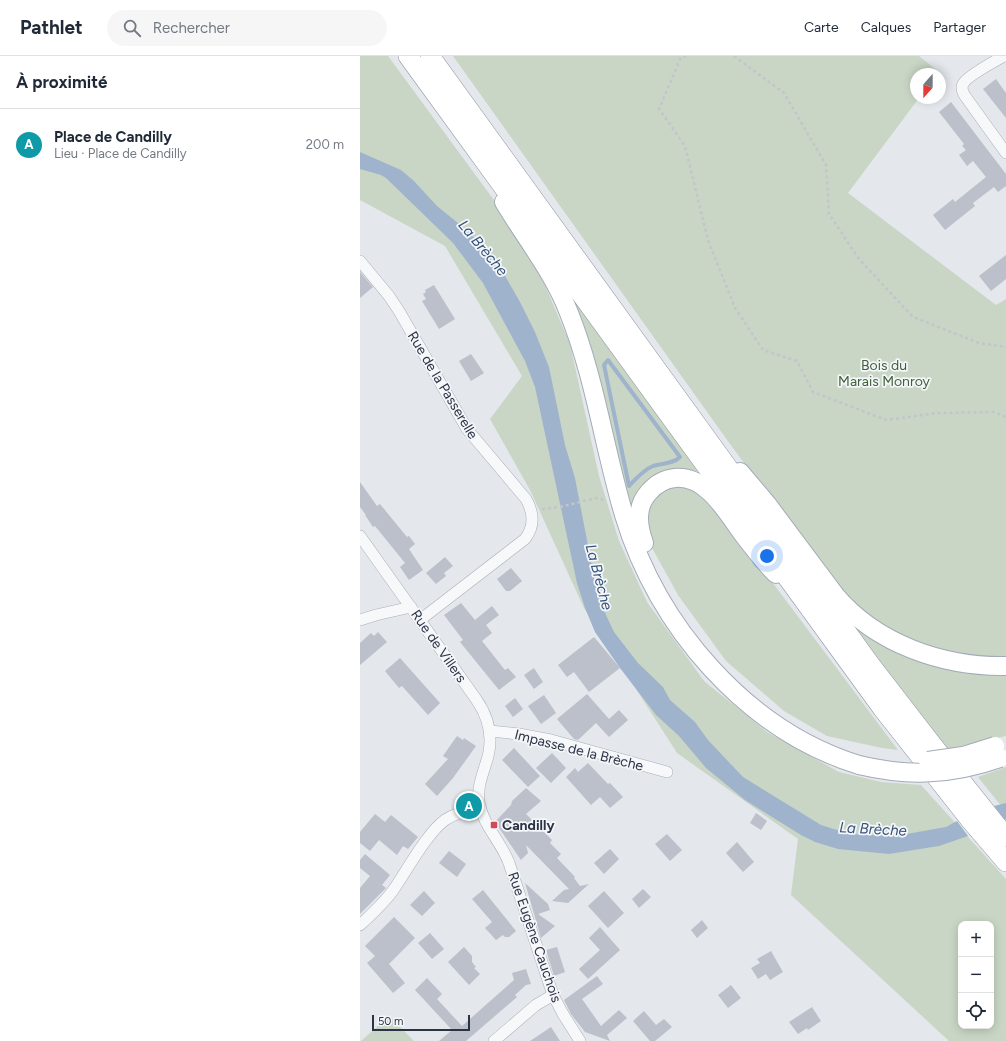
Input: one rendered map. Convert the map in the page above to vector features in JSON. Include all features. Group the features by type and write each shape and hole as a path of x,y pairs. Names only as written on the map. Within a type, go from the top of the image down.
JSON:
{"highway":[{"path":"408,56 882,708 999,837 1006,862"},
{"path":"430,56 870,664 965,800"},
{"path":"443,56 561,236"}],"main road":[{"path":"478,151 505,203 554,279 570,313 591,382 619,500 628,529 648,576 670,615 687,639 711,668 748,703 773,721 808,743 832,755 860,759 911,762 933,761 1002,751"},
{"path":"690,414 767,504 844,606 861,622 886,637 909,648 933,656 965,664 1006,666"},
{"path":"809,608 770,568 716,498 702,486 685,478 670,479 656,485 647,494 640,505 638,516 642,536 652,563 663,584 699,640 736,679 777,712 860,759"}],"street":[{"path":"1004,56 970,77 963,84 962,88 965,96 1006,153"},
{"name":"Rue de la Passerelle","path":"360,261 389,296 399,311 467,429 526,499 532,511"},
{"path":"420,620 520,544 532,529 532,511"},
{"name":"Rue de Villers","path":"360,536 481,706 488,720 490,731 490,748 479,791 480,808"},
{"path":"360,620 411,607"},
{"name":"Impasse de la Brèche","path":"490,731 551,740 666,772"},
{"path":"360,925 388,897 436,829 446,819 451,816 480,808"},
{"name":"Rue Eugène Cauchois","path":"480,808 484,821 504,852 514,875 553,995 580,1041"},
{"path":"494,1041 536,1005 553,995"}],"path":[{"path":"686,56 681,56 659,109 685,146 708,240 735,308 763,350 797,361 813,392 886,420 938,413 994,412 1006,417"},
{"path":"734,56 784,93 826,166 829,214 859,259 869,271 912,317 978,343 1006,347"},
{"path":"532,511 560,507 596,498 608,502"}],"green space":[{"path":"360,56 388,56 502,211 539,271 570,344 599,476 619,541 647,602 704,681 767,732 839,772 881,782 921,785 1006,879 1006,1041 949,1041 791,895 798,839 677,753 584,608 530,490 490,419 522,376 445,246 360,200"},
{"name":"Bois du Marais Monroy","path":"453,56 919,56 934,68 910,68 910,104 915,104 848,193 996,305 1006,299 1006,661 958,655 904,639 847,602 730,444"},
{"path":"572,297 699,471 683,469 655,475 639,489 632,512 586,338"},
{"path":"683,482 716,507 898,750 827,736 784,711 726,661 678,595 652,548 643,521 651,500 662,489"},
{"path":"861,630 1006,672 1006,736 944,750 857,632"},
{"path":"1006,767 1006,812 978,777"},
{"path":"389,1016 414,1041 361,1041"}],"water":[{"name":"La Brèche","path":"360,152 401,170 414,181 437,206 469,232 504,274 520,302 535,332 549,367 565,445 575,478 596,587 606,615 614,632 638,663 663,687 670,700 695,722 708,740 743,777 821,825 850,834 895,836 946,827 957,821 968,836 939,846 889,854 838,849 815,842 801,835 745,800 706,768 679,736 656,715 595,632 585,608 577,583 535,387 525,361 483,283 453,243 386,178 360,169"},
{"path":"1006,803 1006,819 1005,820 994,806"}],"building":[{"path":"996,79 1006,93 1006,118 983,89"},
{"path":"951,102 1006,174 1006,186 998,192 994,187 973,203 975,206 945,230 933,215 953,199 955,202 986,177 973,161 967,166 959,155 966,150 962,146 964,144 939,112"},
{"path":"1006,255 1006,279 991,291 979,276"},
{"path":"360,272 373,287 360,298"},
{"path":"434,285 455,319 439,329 422,301 426,299 423,294 426,292 425,290"},
{"path":"471,354 484,373 471,381 459,361"},
{"path":"360,482 377,506 380,504 407,537 409,536 415,544 409,549 423,570 409,580 400,567 405,563 375,526 373,527 360,507"},
{"path":"445,557 453,566 444,573 446,576 436,584 426,573"},
{"path":"511,568 522,581 510,591 506,591 497,579"},
{"path":"461,603 475,620 492,606 499,615 486,625 492,633 482,641 505,670 508,668 516,677 499,690 460,642 463,640 444,615"},
{"path":"378,632 387,642 360,665 360,643 371,633 374,636"},
{"path":"594,637 620,668 589,692 574,672 567,677 558,665"},
{"path":"400,658 440,703 428,715 402,686 399,688 385,671"},
{"path":"534,668 543,682 534,689 524,675"},
{"path":"587,694 609,719 619,710 628,720 609,737 596,723 578,740 574,739 557,719"},
{"path":"544,695 556,713 541,724 528,706"},
{"path":"515,698 523,709 513,717 505,706"},
{"path":"457,736 463,740 464,738 476,746 453,778 437,796 425,784 448,759 443,756"},
{"path":"514,748 540,776 528,787 502,760"},
{"path":"552,753 566,768 551,783 536,768"},
{"path":"588,763 623,797 610,808 600,797 591,805 566,777 575,768 578,772"},
{"path":"526,788 541,801 526,814 552,840 550,843 561,854 557,858 575,877 574,878 580,886 589,884 568,903 552,901 564,890 569,889 526,845 528,853 521,860 495,822 511,805 512,801"},
{"path":"756,813 767,821 761,830 750,823"},
{"path":"375,814 385,822 391,815 418,837 408,849 403,846 397,855 379,840 370,851 360,843 360,832"},
{"path":"667,834 682,850 670,861 655,844"},
{"path":"737,842 754,862 743,872 726,853"},
{"path":"610,849 619,859 604,874 594,863"},
{"path":"449,851 466,864 457,877 439,863"},
{"path":"365,854 390,875 382,885 386,888 360,914 360,888 370,876 360,868 360,860"},
{"path":"525,883 548,904 550,910 538,914 555,926 541,938"},
{"path":"643,889 651,897 639,908 632,899"},
{"path":"483,890 516,931 509,937 505,937 503,935 496,940 485,928 492,922 472,899"},
{"path":"424,891 435,903 422,916 410,905"},
{"path":"604,891 624,913 608,928 588,906"},
{"path":"394,917 415,938 389,964 405,983 393,993 367,963 375,956 365,946"},
{"path":"702,920 708,928 697,938 691,930"},
{"path":"600,927 620,950 588,979 579,969 600,950 589,938"},
{"path":"430,933 444,949 432,959 418,943"},
{"path":"464,947 472,956 472,962 476,967 474,968 480,974 469,985 448,962"},
{"path":"557,947 565,972 554,976 546,950"},
{"path":"771,951 783,972 770,980 766,974 758,979 751,968 760,963 757,959"},
{"path":"526,969 531,984 526,985 515,995 517,997 466,1041 439,1041 452,1030 415,990 427,978 442,994 437,999 462,1026 514,980 512,973"},
{"path":"597,976 603,984 582,999 601,1026 619,1010 627,1018 607,1035 610,1041 585,1032 571,1014 564,1000"},
{"path":"731,985 741,998 728,1008 718,995"},
{"path":"812,1007 821,1021 808,1030 807,1028 798,1034 789,1022"},
{"path":"644,1011 656,1025 664,1019 672,1027 655,1041 650,1041 633,1021"},
{"path":"551,1027 560,1041 530,1041"}],"waterway":[{"path":"608,360 680,457 671,462 649,468 629,486 604,365 608,360"}],"place":[{"name":"Place de Candilly","path":"469,806"},
{"name":"Candilly","path":"494,825"}]}
